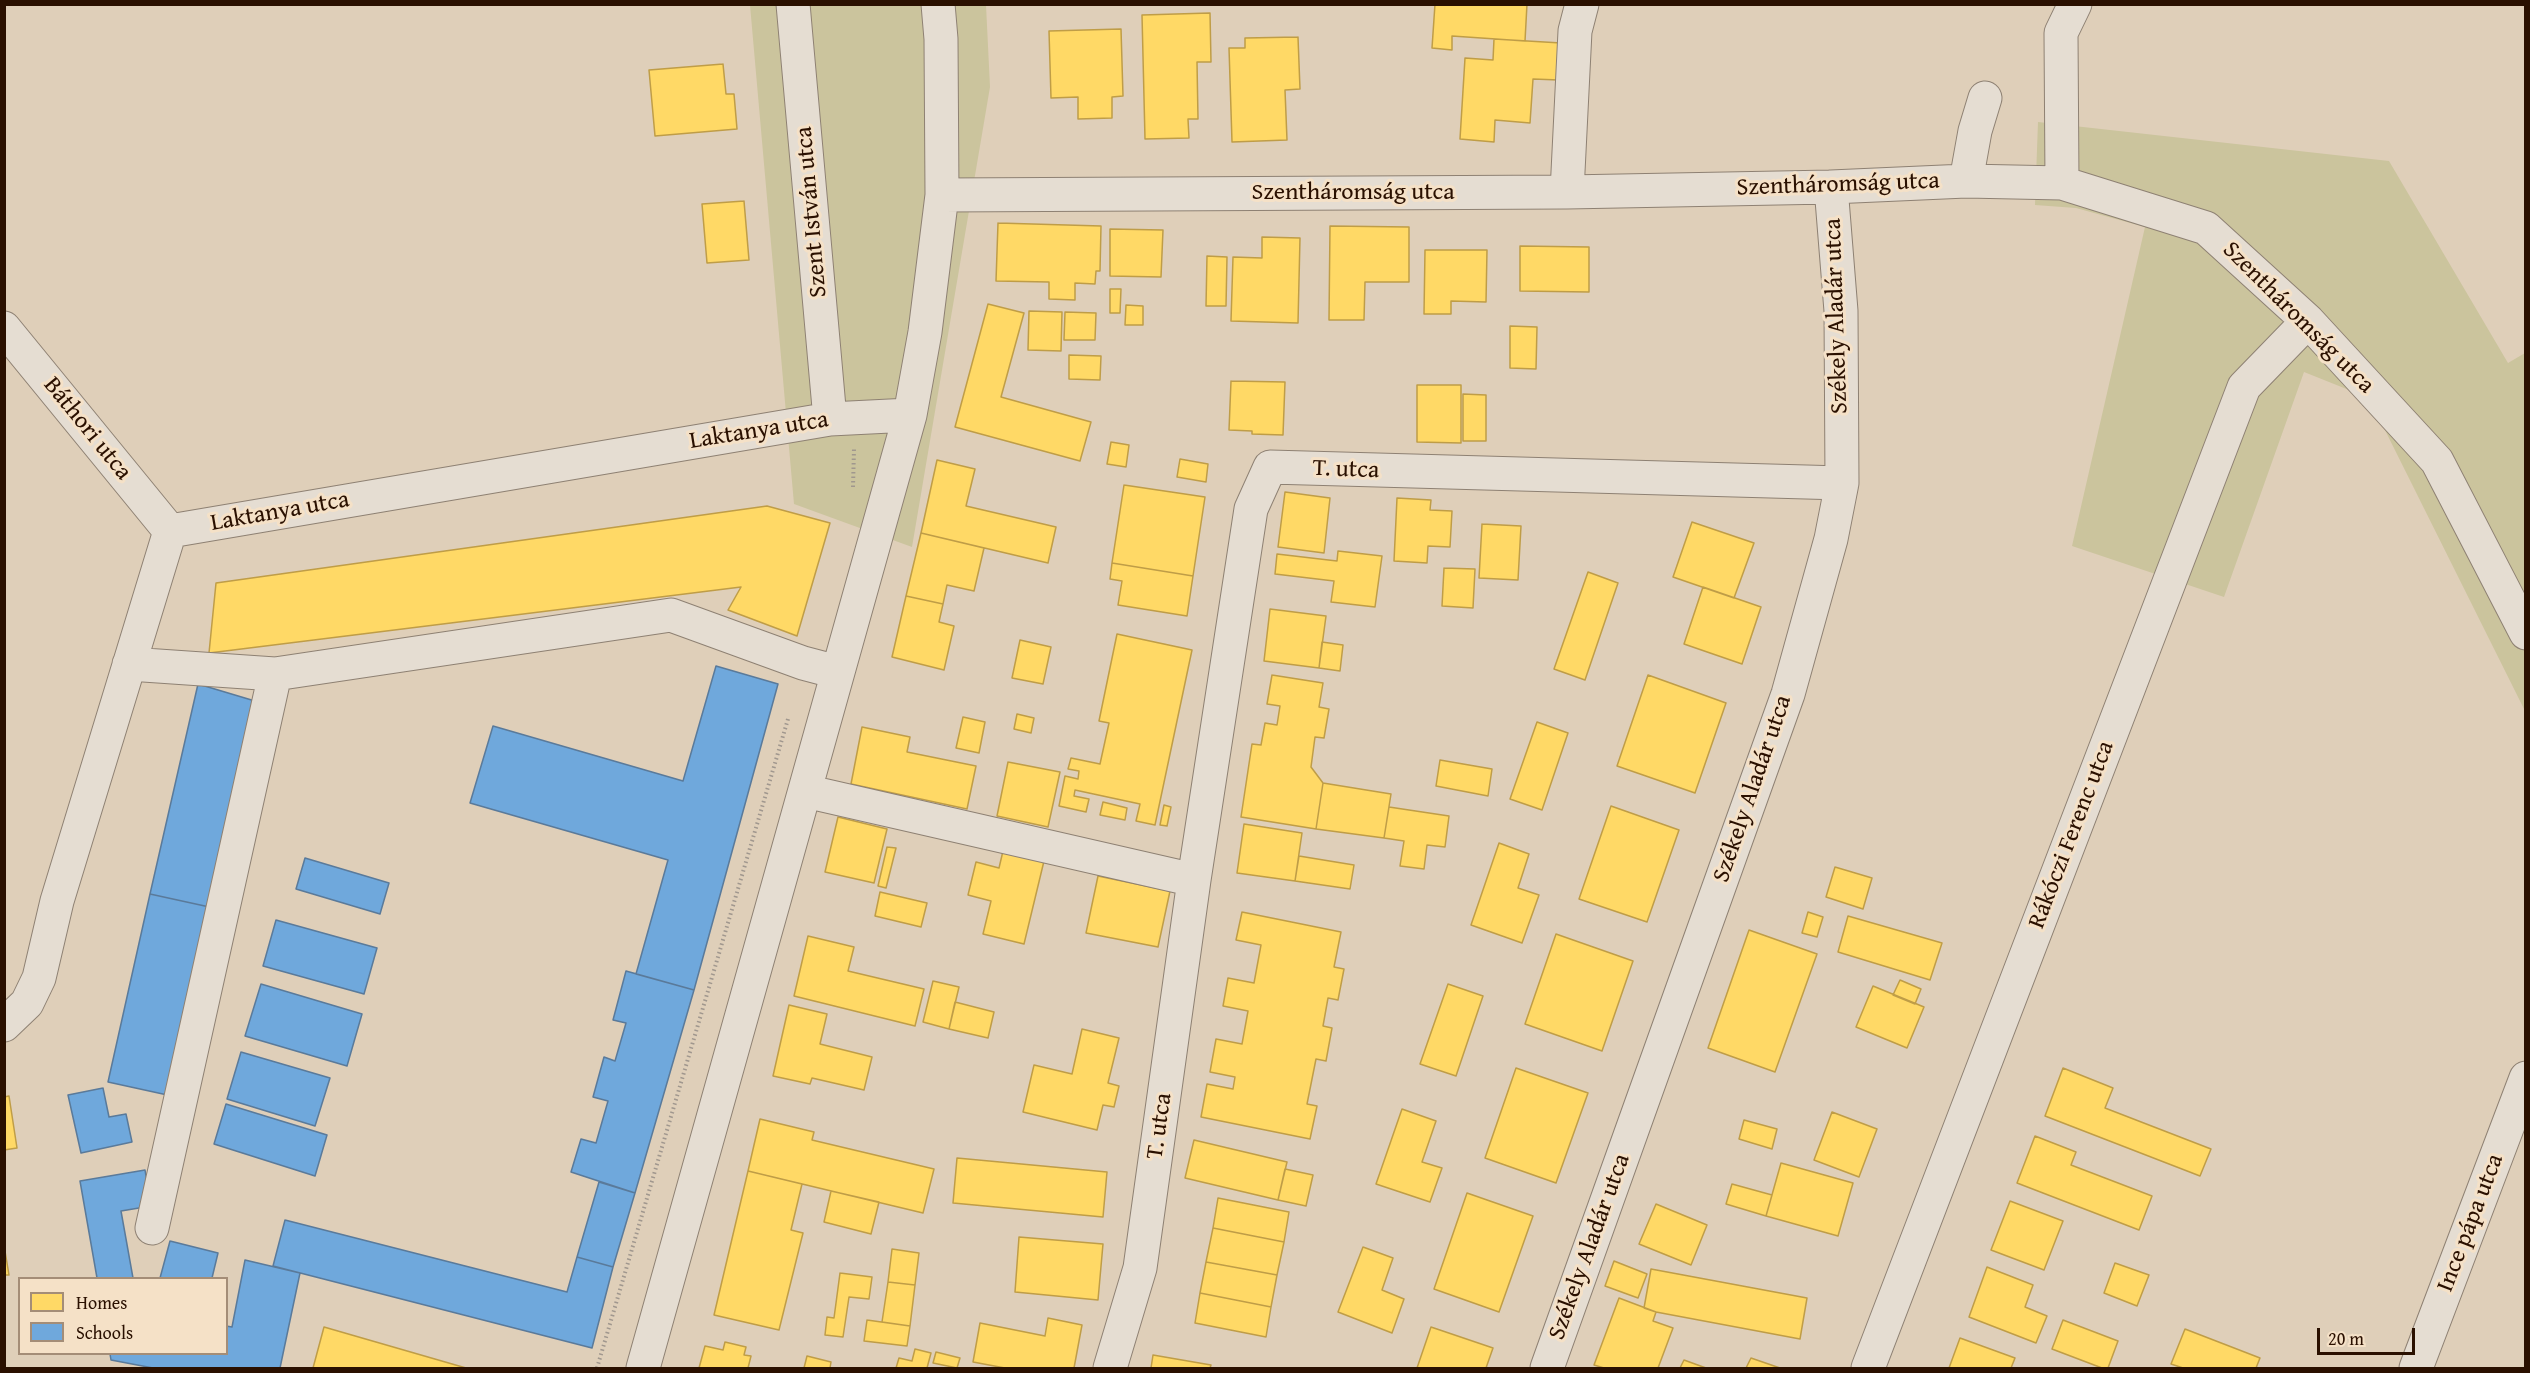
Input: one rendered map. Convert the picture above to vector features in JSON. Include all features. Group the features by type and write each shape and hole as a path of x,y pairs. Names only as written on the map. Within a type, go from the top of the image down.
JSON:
{"street":[{"name":"Szent István utca","path":"793,4 842,418"},
{"path":"643,1368 909,415 925,332 942,195 941,39 938,4"},
{"path":"1567,192 1575,31 1582,4"},
{"path":"2062,183 2061,33 2075,4"},
{"path":"1966,181 1975,131 1985,98"},
{"name":"Szentháromság utca","path":"942,195 1567,192 1830,187 1966,181 2062,183 2206,228 2308,321 2437,461 2526,633"},
{"name":"Székely Aladár utca","path":"1547,1368 1788,694 1831,539 1842,483 1841,311 1830,187"},
{"name":"Rákóczi Ferenc utca","path":"1868,1368 2244,387 2308,321"},
{"name":"Báthori utca","path":"4,328 170,531"},
{"name":"Laktanya utca","path":"170,531 842,418 909,415"},
{"name":"T. utca","path":"1110,1368 1140,1268 1194,880 1251,509 1270,468 1842,483"},
{"path":"4,1025 27,1002 39,978 57,901 170,531"},
{"path":"129,664 275,674 671,615 803,663 837,672"},
{"path":"152,1228 275,674"},
{"path":"805,791 1194,880"},
{"name":"Ince pápa utca","path":"2416,1368 2526,1078"}],"path":[{"path":"842,418 853,494"},
{"path":"597,1368 789,713"}],"shaded area":[{"path":"750,5 986,5 990,87 912,547 794,504"},
{"path":"2038,122 2389,161 2508,363 2525,353 2525,711 2369,398 2304,372 2224,597 2072,546 2145,227 2076,208 2035,205"}],"building: Homes":[{"path":"1435,4 1527,4 1525,41 1452,36 1452,50 1432,48"},
{"path":"1210,13 1211,62 1197,62 1198,119 1188,119 1189,138 1145,139 1142,15"},
{"path":"1121,29 1123,96 1112,97 1112,118 1078,119 1078,97 1051,98 1049,31"},
{"path":"1298,37 1300,89 1285,90 1287,140 1232,142 1229,48 1245,48 1245,38"},
{"path":"1494,39 1561,43 1559,80 1533,79 1530,123 1495,120 1494,142 1460,139 1465,58 1493,60"},
{"path":"723,64 726,94 734,94 737,129 655,136 649,70"},
{"path":"744,201 749,260 707,263 702,204"},
{"path":"998,223 1101,226 1100,271 1096,271 1095,284 1075,283 1075,300 1049,299 1049,282 996,281"},
{"path":"1330,226 1409,227 1409,282 1365,282 1364,320 1329,320"},
{"path":"1110,229 1163,230 1161,277 1110,276"},
{"path":"1262,237 1300,238 1298,323 1231,321 1233,257 1262,258"},
{"path":"1520,246 1589,247 1589,292 1520,291"},
{"path":"1425,250 1487,250 1486,302 1451,301 1451,314 1424,314"},
{"path":"1207,256 1227,257 1226,306 1206,306"},
{"path":"1110,289 1121,289 1120,313 1110,313"},
{"path":"988,304 1024,313 1001,397 1091,422 1080,461 955,427"},
{"path":"1126,305 1143,306 1143,325 1125,325"},
{"path":"1029,311 1062,312 1061,351 1028,350"},
{"path":"1065,312 1096,313 1095,340 1064,340"},
{"path":"1510,326 1537,327 1536,369 1510,368"},
{"path":"1069,355 1101,356 1100,380 1069,379"},
{"path":"1231,381 1285,382 1283,435 1252,434 1252,431 1229,430"},
{"path":"1417,385 1461,385 1461,443 1417,442"},
{"path":"1463,394 1486,395 1486,441 1463,441"},
{"path":"1111,442 1129,445 1126,467 1107,464"},
{"path":"1180,459 1208,464 1206,482 1177,477"},
{"path":"937,460 975,469 966,506 1056,527 1048,563 921,533"},
{"path":"1124,485 1205,497 1193,576 1112,563"},
{"path":"1285,492 1330,498 1324,553 1278,547"},
{"path":"1397,498 1431,500 1430,510 1452,511 1450,547 1428,546 1427,563 1394,561"},
{"path":"767,506 830,523 797,636 728,610 741,587 209,653 216,583"},
{"path":"1692,522 1754,543 1734,598 1673,577"},
{"path":"1482,524 1521,526 1518,580 1479,578"},
{"path":"921,533 984,548 974,591 947,585 943,604 906,596"},
{"path":"1338,551 1382,556 1375,607 1331,602 1334,581 1275,574 1277,554 1337,561"},
{"path":"1112,563 1193,576 1187,616 1118,605 1122,581 1110,579"},
{"path":"1444,568 1475,569 1473,608 1442,606"},
{"path":"1588,572 1618,583 1585,680 1554,669"},
{"path":"1703,587 1761,607 1742,664 1684,644"},
{"path":"906,596 943,604 939,622 954,626 944,670 892,657"},
{"path":"1270,609 1326,616 1319,668 1264,661"},
{"path":"1117,634 1192,650 1155,825 1136,821 1140,804 1075,790 1074,796 1089,799 1086,812 1059,806 1065,776 1078,779 1079,771 1068,769 1071,758 1100,764 1109,723 1099,721"},
{"path":"1020,640 1051,647 1043,684 1012,678"},
{"path":"1322,642 1343,645 1340,671 1319,668"},
{"path":"1272,675 1323,683 1319,707 1329,709 1324,738 1315,737 1311,767 1323,783 1316,829 1241,817 1252,744 1261,745 1265,723 1277,725 1280,706 1267,704"},
{"path":"1648,675 1726,703 1695,793 1617,766"},
{"path":"1017,714 1034,718 1031,733 1014,729"},
{"path":"963,717 985,722 979,753 956,748"},
{"path":"1537,722 1568,733 1542,810 1510,799"},
{"path":"862,727 910,737 907,752 976,766 967,809 851,784"},
{"path":"1440,760 1492,769 1488,796 1436,786"},
{"path":"1008,762 1060,772 1048,827 997,816"},
{"path":"1323,783 1391,794 1384,838 1316,829"},
{"path":"1103,802 1127,808 1125,820 1100,815"},
{"path":"1164,805 1171,807 1167,826 1160,825"},
{"path":"1611,806 1679,830 1647,922 1579,899"},
{"path":"1389,807 1449,816 1445,847 1427,845 1424,869 1400,866 1404,841 1384,838"},
{"path":"838,817 887,829 874,883 825,872"},
{"path":"1244,824 1302,833 1295,881 1237,873"},
{"path":"1499,843 1529,854 1518,888 1539,895 1522,943 1471,925"},
{"path":"887,847 896,848 886,888 878,886"},
{"path":"1003,851 1044,861 1024,944 983,934 991,901 968,895 976,862 999,868"},
{"path":"1299,856 1354,865 1350,889 1295,881"},
{"path":"1835,867 1872,878 1863,909 1826,897"},
{"path":"1098,876 1170,891 1158,947 1086,933"},
{"path":"880,892 927,903 921,927 875,916"},
{"path":"1242,912 1341,932 1334,967 1344,969 1338,1000 1328,998 1323,1026 1332,1028 1326,1061 1316,1059 1307,1104 1317,1106 1310,1139 1201,1117 1207,1084 1233,1089 1235,1077 1210,1072 1216,1039 1242,1044 1248,1011 1223,1006 1228,978 1254,983 1261,945 1236,940"},
{"path":"1808,912 1823,917 1817,937 1802,933"},
{"path":"1848,916 1942,943 1930,980 1838,952"},
{"path":"1749,930 1817,954 1775,1072 1708,1048"},
{"path":"1556,934 1633,961 1602,1051 1525,1024"},
{"path":"808,936 854,947 848,971 924,989 915,1026 794,996"},
{"path":"1900,980 1921,989 1915,1004 1893,995"},
{"path":"933,981 959,987 949,1029 923,1022"},
{"path":"1448,984 1483,996 1456,1076 1420,1064"},
{"path":"1873,986 1924,1007 1907,1048 1856,1027"},
{"path":"955,1002 994,1012 988,1038 949,1029"},
{"path":"789,1005 827,1014 820,1044 872,1057 864,1090 812,1078 810,1084 773,1076"},
{"path":"1082,1029 1119,1038 1108,1083 1119,1086 1114,1107 1103,1105 1097,1130 1023,1112 1034,1065 1072,1074"},
{"path":"1516,1068 1588,1093 1556,1183 1485,1158"},
{"path":"2063,1068 2113,1088 2105,1108 2211,1149 2200,1176 2045,1116"},
{"path":"9,1096 17,1148 4,1150 4,1097"},
{"path":"1402,1109 1436,1121 1422,1162 1442,1168 1430,1202 1376,1184"},
{"path":"1832,1112 1877,1129 1859,1177 1814,1160"},
{"path":"760,1119 814,1132 812,1140 934,1169 923,1213 748,1171"},
{"path":"1744,1120 1777,1129 1772,1149 1739,1139"},
{"path":"2035,1136 2076,1152 2071,1165 2152,1196 2139,1230 2017,1183"},
{"path":"1194,1140 1287,1162 1278,1200 1185,1178"},
{"path":"957,1158 1107,1172 1103,1217 953,1203"},
{"path":"1781,1163 1853,1183 1838,1236 1766,1216"},
{"path":"1285,1169 1313,1175 1306,1206 1278,1200"},
{"path":"748,1171 802,1184 791,1230 803,1233 779,1330 714,1315"},
{"path":"1732,1184 1772,1195 1766,1216 1726,1204"},
{"path":"831,1191 879,1202 871,1234 824,1222"},
{"path":"1467,1193 1533,1216 1499,1312 1434,1289"},
{"path":"1218,1198 1289,1212 1284,1242 1213,1228"},
{"path":"2010,1201 2063,1221 2044,1270 1991,1250"},
{"path":"1656,1204 1707,1225 1691,1265 1639,1244"},
{"path":"1213,1228 1284,1242 1277,1275 1206,1262"},
{"path":"1019,1237 1103,1244 1098,1300 1015,1292"},
{"path":"4,1245 9,1275 4,1275"},
{"path":"1363,1247 1393,1258 1382,1290 1404,1299 1392,1333 1338,1312"},
{"path":"892,1249 919,1253 915,1285 888,1282"},
{"path":"1614,1261 1647,1274 1638,1298 1605,1286"},
{"path":"1206,1262 1277,1275 1271,1307 1200,1293"},
{"path":"2115,1263 2149,1275 2137,1306 2104,1293"},
{"path":"1987,1267 2033,1285 2025,1307 2047,1316 2036,1343 1969,1317"},
{"path":"1651,1269 1807,1298 1800,1339 1644,1308"},
{"path":"840,1273 872,1277 869,1299 849,1297 843,1337 825,1335 827,1317 834,1318"},
{"path":"888,1282 915,1285 910,1326 882,1322"},
{"path":"1200,1293 1271,1307 1266,1337 1195,1323"},
{"path":"1619,1298 1656,1312 1653,1321 1673,1328 1658,1368 1604,1368 1594,1365"},
{"path":"1048,1318 1082,1325 1074,1368 1005,1368 973,1362 980,1323 1045,1336"},
{"path":"867,1320 910,1326 907,1346 864,1341"},
{"path":"2063,1320 2118,1341 2108,1368 2102,1368 2052,1349"},
{"path":"324,1327 466,1368 313,1368"},
{"path":"1431,1327 1493,1348 1486,1368 1417,1368"},
{"path":"2185,1329 2260,1358 2256,1368 2183,1368 2171,1364"},
{"path":"1960,1338 2015,1358 2011,1368 1949,1368"},
{"path":"725,1342 746,1347 744,1355 751,1356 748,1368 699,1368 705,1346 723,1350"},
{"path":"915,1349 931,1353 927,1368 896,1368 899,1358 912,1361"},
{"path":"936,1352 960,1358 957,1368 933,1363"},
{"path":"1153,1355 1211,1365 1210,1368 1151,1368"},
{"path":"807,1356 831,1362 830,1368 804,1368"},
{"path":"1751,1358 1780,1368 1746,1368"},
{"path":"1684,1360 1706,1368 1680,1368"}],"building: Schools":[{"path":"716,666 778,684 694,990 636,974 668,860 470,803 493,726 683,781"},
{"path":"198,684 265,704 214,908 150,894"},
{"path":"305,858 389,883 380,914 296,889"},
{"path":"150,894 214,908 172,1096 108,1082"},
{"path":"276,920 377,948 364,994 263,966"},
{"path":"626,971 694,990 635,1193 571,1172 581,1139 596,1143 608,1101 593,1097 604,1057 615,1061 626,1023 613,1020"},
{"path":"261,984 362,1014 347,1066 245,1036"},
{"path":"241,1052 330,1078 315,1126 227,1099"},
{"path":"103,1088 109,1117 126,1114 132,1142 81,1153 68,1095"},
{"path":"226,1104 327,1135 315,1176 214,1144"},
{"path":"145,1170 151,1206 121,1211 133,1277 97,1277 80,1181"},
{"path":"599,1182 635,1193 613,1267 577,1257"},
{"path":"285,1220 567,1292 577,1257 613,1267 592,1348 273,1266"},
{"path":"170,1241 218,1253 212,1277 160,1277"},
{"path":"245,1260 300,1273 280,1368 153,1368 111,1360 110,1355 228,1355 228,1326 232,1327"}]}
